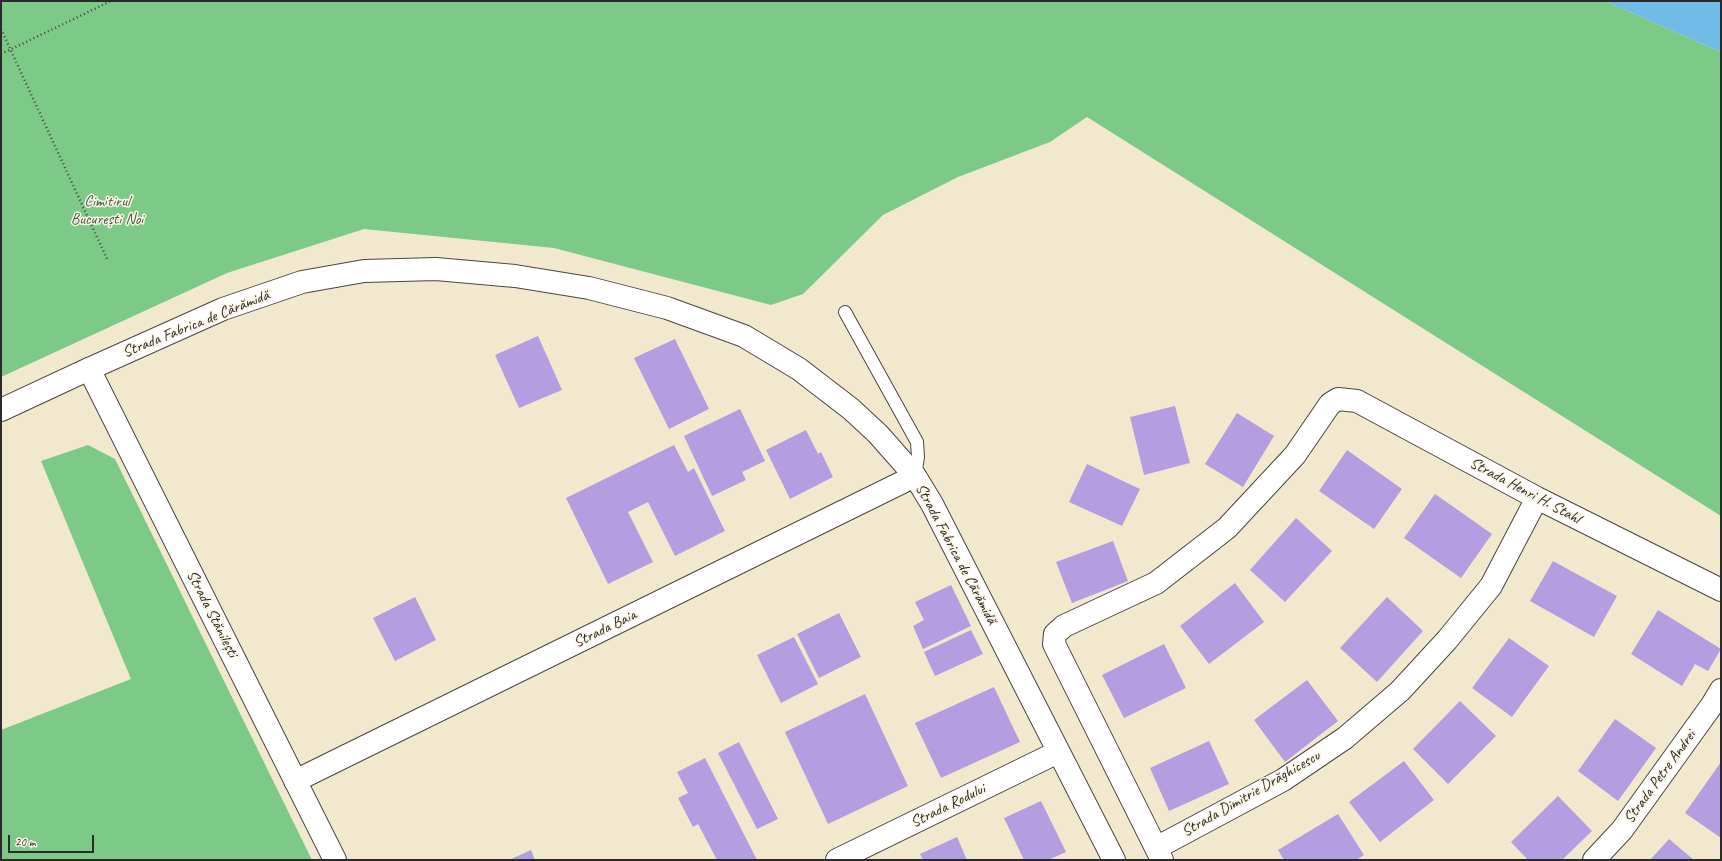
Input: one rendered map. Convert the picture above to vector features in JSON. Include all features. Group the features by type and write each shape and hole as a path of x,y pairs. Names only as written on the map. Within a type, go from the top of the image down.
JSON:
{"street":[{"name":"Strada Fabrica de Cărămidă","path":"1,410 88,369 223,309 302,282 364,271 436,269 515,276 589,288 660,306 744,336 799,368 834,395 878,434 915,476 932,504 1114,860"},
{"name":"Strada Stănilești","path":"88,369 334,860"},
{"name":"Strada Henri H. Stahl","path":"1159,854 1054,644 1055,634 1064,626 1156,583 1228,528 1295,455 1330,404 1338,399 1357,401 1537,498 1721,590"},
{"name":"Strada Baia","path":"295,781 915,476"},
{"name":"Strada Dimitrie Drăghicescu","path":"1159,854 1283,780 1345,738 1400,691 1447,640 1490,586 1537,498"},
{"name":"Strada Petre Andrei","path":"1594,860 1622,830 1721,690"},
{"name":"Strada Rodului","path":"837,860 1058,752"}],"lane":[{"path":"845,312 917,442 918,456 915,476"}],"path":[{"path":"1,54 111,1"},
{"path":"1,29 108,261"}],"green space":[{"name":"Cimitirul București Noi","path":"1,1 1605,1 1721,52 1721,516 1087,117 1050,142 958,177 883,215 803,294 771,305 554,248 364,229 227,273 1,377"},
{"path":"88,445 115,459 312,860 1,860 1,730 131,679 41,461"}],"water":[{"path":"1605,1 1721,1 1721,52"}],"building":[{"path":"538,336 562,390 519,408 495,355"},
{"path":"675,339 709,409 669,429 634,358"},
{"path":"1175,406 1190,463 1144,475 1130,417"},
{"path":"740,409 765,461 742,472 746,480 712,496 684,436"},
{"path":"1237,413 1274,436 1243,487 1205,464"},
{"path":"806,430 818,454 821,452 833,477 790,499 766,450"},
{"path":"674,445 688,472 694,468 725,531 675,556 648,502 628,512 653,562 608,584 566,498"},
{"path":"1347,450 1402,489 1374,529 1319,491"},
{"path":"1087,464 1140,489 1122,526 1069,502"},
{"path":"1435,494 1492,534 1461,578 1404,538"},
{"path":"1296,518 1332,551 1285,602 1250,570"},
{"path":"1113,541 1128,581 1072,603 1056,562"},
{"path":"1553,561 1617,596 1594,637 1530,601"},
{"path":"1235,583 1264,622 1209,664 1180,626"},
{"path":"951,585 971,626 923,649 913,626 924,620 915,602"},
{"path":"415,597 436,640 395,661 373,618"},
{"path":"1387,597 1423,631 1377,682 1340,648"},
{"path":"1658,610 1721,649 1708,671 1695,664 1682,686 1631,654"},
{"path":"839,613 861,657 819,678 797,634"},
{"path":"971,630 983,654 935,676 924,652"},
{"path":"794,637 818,684 781,703 757,655"},
{"path":"1509,638 1549,666 1512,717 1472,688"},
{"path":"1164,644 1186,688 1124,718 1102,675"},
{"path":"1307,680 1338,721 1285,762 1254,720"},
{"path":"994,687 1020,742 941,778 915,723"},
{"path":"865,694 908,786 828,824 785,732"},
{"path":"1460,701 1496,736 1448,784 1413,749"},
{"path":"1615,719 1656,748 1618,801 1578,771"},
{"path":"1209,741 1229,784 1169,811 1150,768"},
{"path":"739,742 778,819 757,829 718,753"},
{"path":"705,758 757,860 717,860 698,824 693,827 678,798 688,793 677,772"},
{"path":"1404,761 1434,800 1380,842 1349,802"},
{"path":"1721,762 1721,838 1685,813"},
{"path":"1558,796 1592,831 1562,860 1528,860 1511,842"},
{"path":"1041,801 1066,852 1048,860 1024,860 1004,818"},
{"path":"1338,814 1364,855 1356,860 1284,860 1278,850"},
{"path":"957,837 967,860 923,860 920,854"},
{"path":"1669,839 1694,860 1650,860"},
{"path":"531,850 535,860 509,860"}]}
